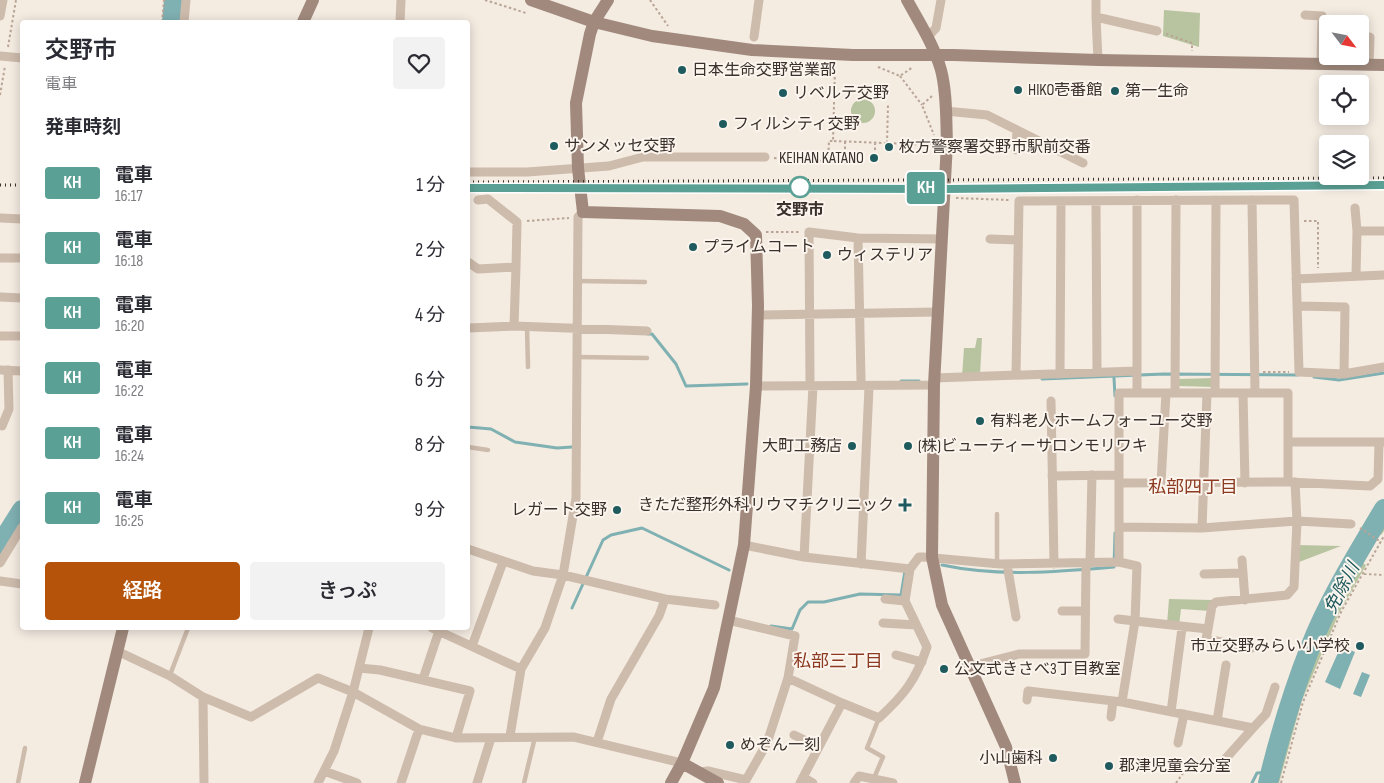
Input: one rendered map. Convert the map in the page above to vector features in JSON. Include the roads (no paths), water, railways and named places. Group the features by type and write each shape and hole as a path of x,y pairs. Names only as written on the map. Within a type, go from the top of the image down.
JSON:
{"street":[{"path":"0,16 3,0"},
{"path":"184,20 186,0"},
{"path":"400,20 401,0"},
{"path":"531,0 545,2 594,22 678,41 799,53 1319,64"},
{"path":"510,736 521,669 545,628 563,575 576,498 576,329 581,215 576,103 594,22 608,0"},
{"path":"754,37 759,0"},
{"path":"907,0 936,55 941,70 946,111 947,143 934,382 932,556 942,605 968,667 1006,748 1015,783"},
{"path":"927,38 936,28 941,0"},
{"path":"1096,0 1098,60"},
{"path":"1305,15 1319,16"},
{"path":"1096,17 1157,31"},
{"path":"1370,37 1369,65 1384,65"},
{"path":"0,56 20,58"},
{"path":"946,111 987,115 1083,163"},
{"path":"1016,150 1017,130"},
{"path":"470,172 527,172 609,166 643,156 769,158"},
{"path":"478,200 488,199 517,222 514,326"},
{"path":"1136,393 1137,200"},
{"path":"1161,483 1170,393 1175,379 1176,200"},
{"path":"1202,528 1203,483 1211,393 1216,378 1216,200"},
{"path":"1252,200 1255,392"},
{"path":"1016,375 1019,201 1294,200 1299,372 1344,374 1384,367"},
{"path":"1060,374 1061,201"},
{"path":"1096,201 1097,372"},
{"path":"1355,208 1357,231 1356,276"},
{"path":"581,215 720,216 744,224 756,235 754,278 756,386 744,545 714,688 682,763 671,783"},
{"path":"0,218 20,219"},
{"path":"1357,231 1384,231"},
{"path":"804,557 811,383 809,232 858,238 942,239"},
{"path":"858,238 861,380"},
{"path":"990,239 1018,240"},
{"path":"0,258 20,258"},
{"path":"470,263 478,269 516,267"},
{"path":"1296,279 1384,275"},
{"path":"0,298 20,298"},
{"path":"1297,306 1345,307 1344,374"},
{"path":"754,309 810,314 938,312"},
{"path":"470,328 514,326 647,331"},
{"path":"0,336 20,336"},
{"path":"0,425 2,426 9,409 4,370 20,371"},
{"path":"756,386 811,383 869,387 1016,375 1136,371"},
{"path":"861,564 869,387"},
{"path":"1118,562 1119,527 1116,477 1119,393 1288,393 1291,482 1297,521 1294,587 1287,595 1226,600 1212,606 1206,639 1252,648"},
{"path":"1243,393 1245,483"},
{"path":"1051,401 1054,564"},
{"path":"1052,476 1092,475 1161,483 1291,482 1370,486 1378,479 1382,442 1289,442"},
{"path":"968,667 1019,654 1085,654 1086,577 1092,475"},
{"path":"1119,527 1202,528 1297,521 1351,524"},
{"path":"0,563 20,530"},
{"path":"744,545 804,557 910,569"},
{"path":"470,549 533,571 563,575 665,599 716,605"},
{"path":"788,678 879,718 902,697 922,662 927,647 905,601 910,569 919,557 932,556 1007,565 1118,562 1137,566 1135,621 1118,702 1111,717"},
{"path":"1242,560 1244,600"},
{"path":"472,646 503,562"},
{"path":"1007,565 1016,616"},
{"path":"1204,574 1243,573"},
{"path":"0,581 20,584"},
{"path":"597,742 611,699 659,616 665,599"},
{"path":"885,599 905,601"},
{"path":"1062,611 1085,611"},
{"path":"1118,619 1182,628 1208,629"},
{"path":"701,772 708,771 751,782 767,744 788,678 795,636 728,620"},
{"path":"883,623 916,625"},
{"path":"1171,712 1182,628"},
{"path":"85,783 122,630"},
{"path":"318,783 334,751 353,692 368,630"},
{"path":"423,679 435,630"},
{"path":"437,630 521,669"},
{"path":"117,651 170,676 203,697 251,717 318,678 353,692 418,729 456,738 574,736 682,763 718,783"},
{"path":"896,655 922,662"},
{"path":"1217,721 1226,665"},
{"path":"359,668 380,670 470,691 456,738"},
{"path":"1219,766 1266,714 1275,688"},
{"path":"1027,700 1028,691 1118,702 1253,728"},
{"path":"203,697 204,783"},
{"path":"812,783 802,780 842,703"},
{"path":"1178,743 1184,714"},
{"path":"402,783 418,729"},
{"path":"794,736 819,747"},
{"path":"477,783 491,738"},
{"path":"324,771 357,783"},
{"path":"854,783 859,776 894,783"}],"lane":[{"path":"577,281 644,282"},
{"path":"526,327 528,367"},
{"path":"576,356 647,358"},
{"path":"470,447 488,450"},
{"path":"996,514 997,564"},
{"path":"170,676 187,630"},
{"path":"874,778 883,757 867,748 879,718"},
{"path":"524,783 535,736"},
{"path":"18,783 25,748"}],"water":[{"path":"1341,646 1355,652 1340,689 1325,682"},
{"path":"1362,672 1370,675 1361,697 1353,694"}],"waterway":[{"path":"172,20 174,0"},
{"path":"648,334 652,334 676,364 686,386 747,384"},
{"path":"1314,377 1339,380 1384,373"},
{"path":"1042,379 1164,374 1298,375"},
{"path":"1114,378 1115,396"},
{"path":"901,381 919,381"},
{"path":"470,427 491,429 515,442 557,448 572,447"},
{"name":"免除川","path":"1268,783 1292,698 1318,630 1344,577 1384,509"},
{"path":"0,545 20,513"},
{"path":"572,608 603,540 611,535 642,528 729,570"},
{"path":"942,565 963,569 1006,572 1049,572 1114,567 1115,533"},
{"path":"771,626 792,629 800,610 808,602 824,602 860,594 901,595 905,571"},
{"path":"1252,783 1257,773 1271,772"}],"railway":[{"path":"470,182 1384,178"},
{"path":"0,185 20,185"},
{"path":"917,188 1074,187"}],"train":[{"name":"KH","path":"470,188 800,187 944,189 1384,185"}],"place":[{"name":"日本生命交野営業部","path":"682,70"},
{"name":"HIKO壱番館","path":"1018,90"},
{"name":"第一生命","path":"1115,91"},
{"name":"リベルテ交野","path":"783,93"},
{"name":"フィルシティ交野","path":"723,124"},
{"name":"サンメッセ交野","path":"554,146"},
{"name":"枚方警察署交野市駅前交番","path":"889,147"},
{"name":"KEIHAN KATANO","path":"874,158"},
{"name":"交野市","path":"800,187"},
{"name":"プライムコート","path":"693,247"},
{"name":"ウィステリア","path":"827,255"},
{"name":"有料老人ホームフォーユー交野","path":"980,421"},
{"name":"大町工務店","path":"852,446"},
{"name":"(株)ビューティーサロンモリワキ","path":"908,446"},
{"name":"きただ整形外科リウマチクリニック","path":"905,505"},
{"name":"レガート交野","path":"617,510"},
{"name":"市立交野みらい小学校","path":"1360,646"},
{"name":"公文式きさべ3丁目教室","path":"944,669"},
{"name":"めぞん一刻","path":"730,745"},
{"name":"小山歯科","path":"1053,758"},
{"name":"郡津児童会分室","path":"1109,766"}],"district":[{"name":"私部四丁目","path":"1193,487"},
{"name":"私部三丁目","path":"838,661"}]}
